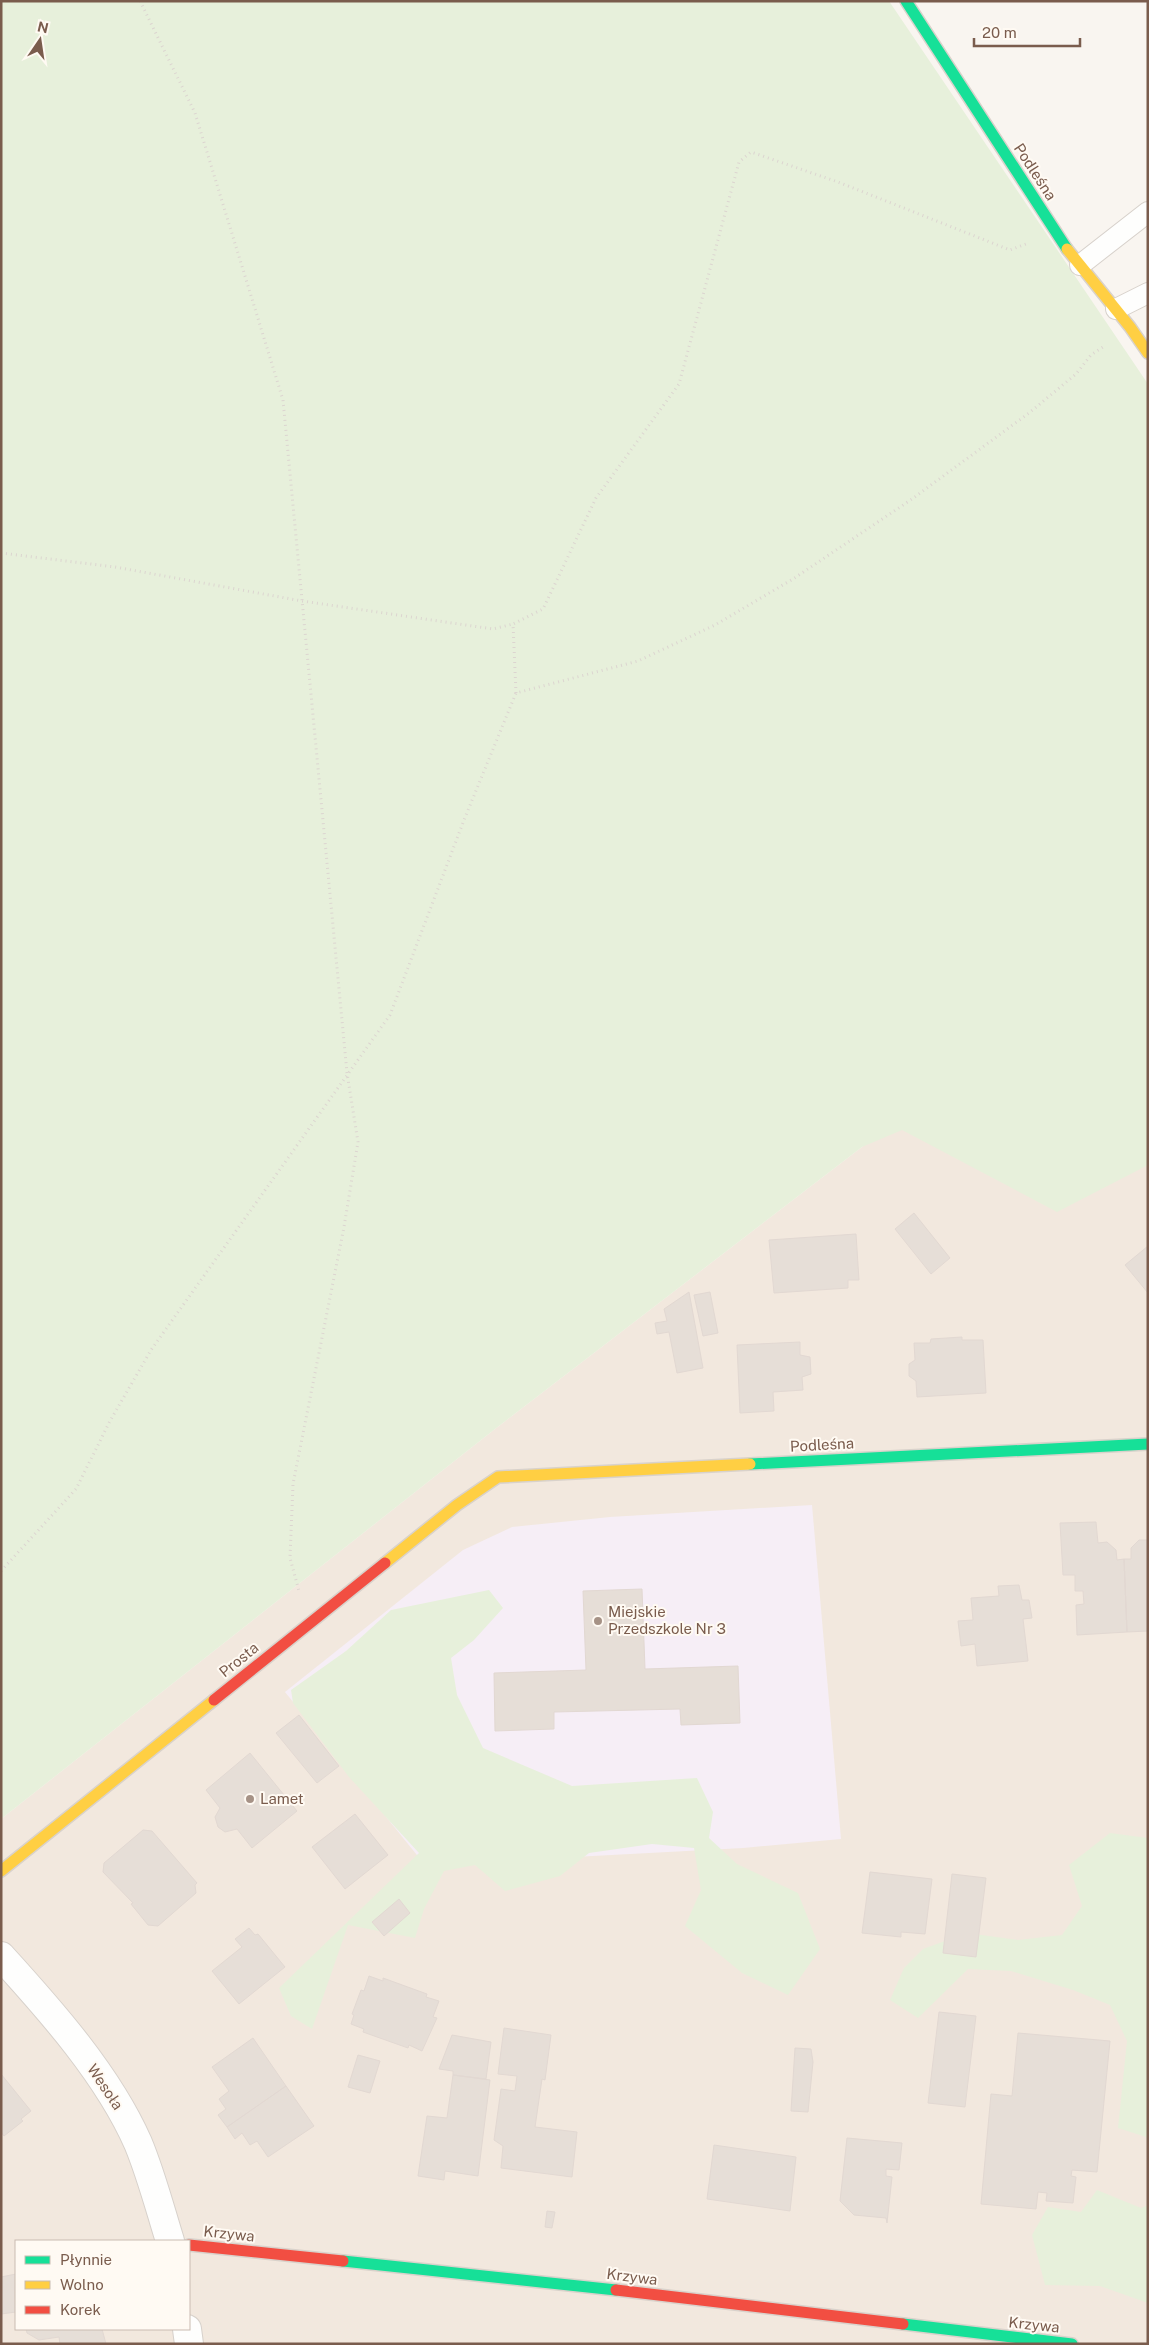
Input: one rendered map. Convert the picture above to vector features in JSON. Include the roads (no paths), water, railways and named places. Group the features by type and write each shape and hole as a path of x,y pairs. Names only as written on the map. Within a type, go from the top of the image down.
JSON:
{"street":[{"name":"Podleśna","path":"906,1 1055,232 1148,353"},
{"name":"Podleśna","path":"498,1477 1148,1444"},
{"name":"Prosta","path":"1,1871 457,1505 498,1477"},
{"name":"Wesoła","path":"1,1956 53,2013 117,2101 138,2144 170,2240"},
{"name":"Krzywa","path":"190,2245 583,2286 965,2338 1072,2344"},
{"path":"187,2330 190,2344"}],"lane":[{"path":"1080,265 1148,212"},
{"path":"1116,310 1148,294"}],"place":[{"name":"Miejskie Przedszkole Nr 3","path":"598,1621"},
{"name":"Lamet","path":"250,1799"}]}
